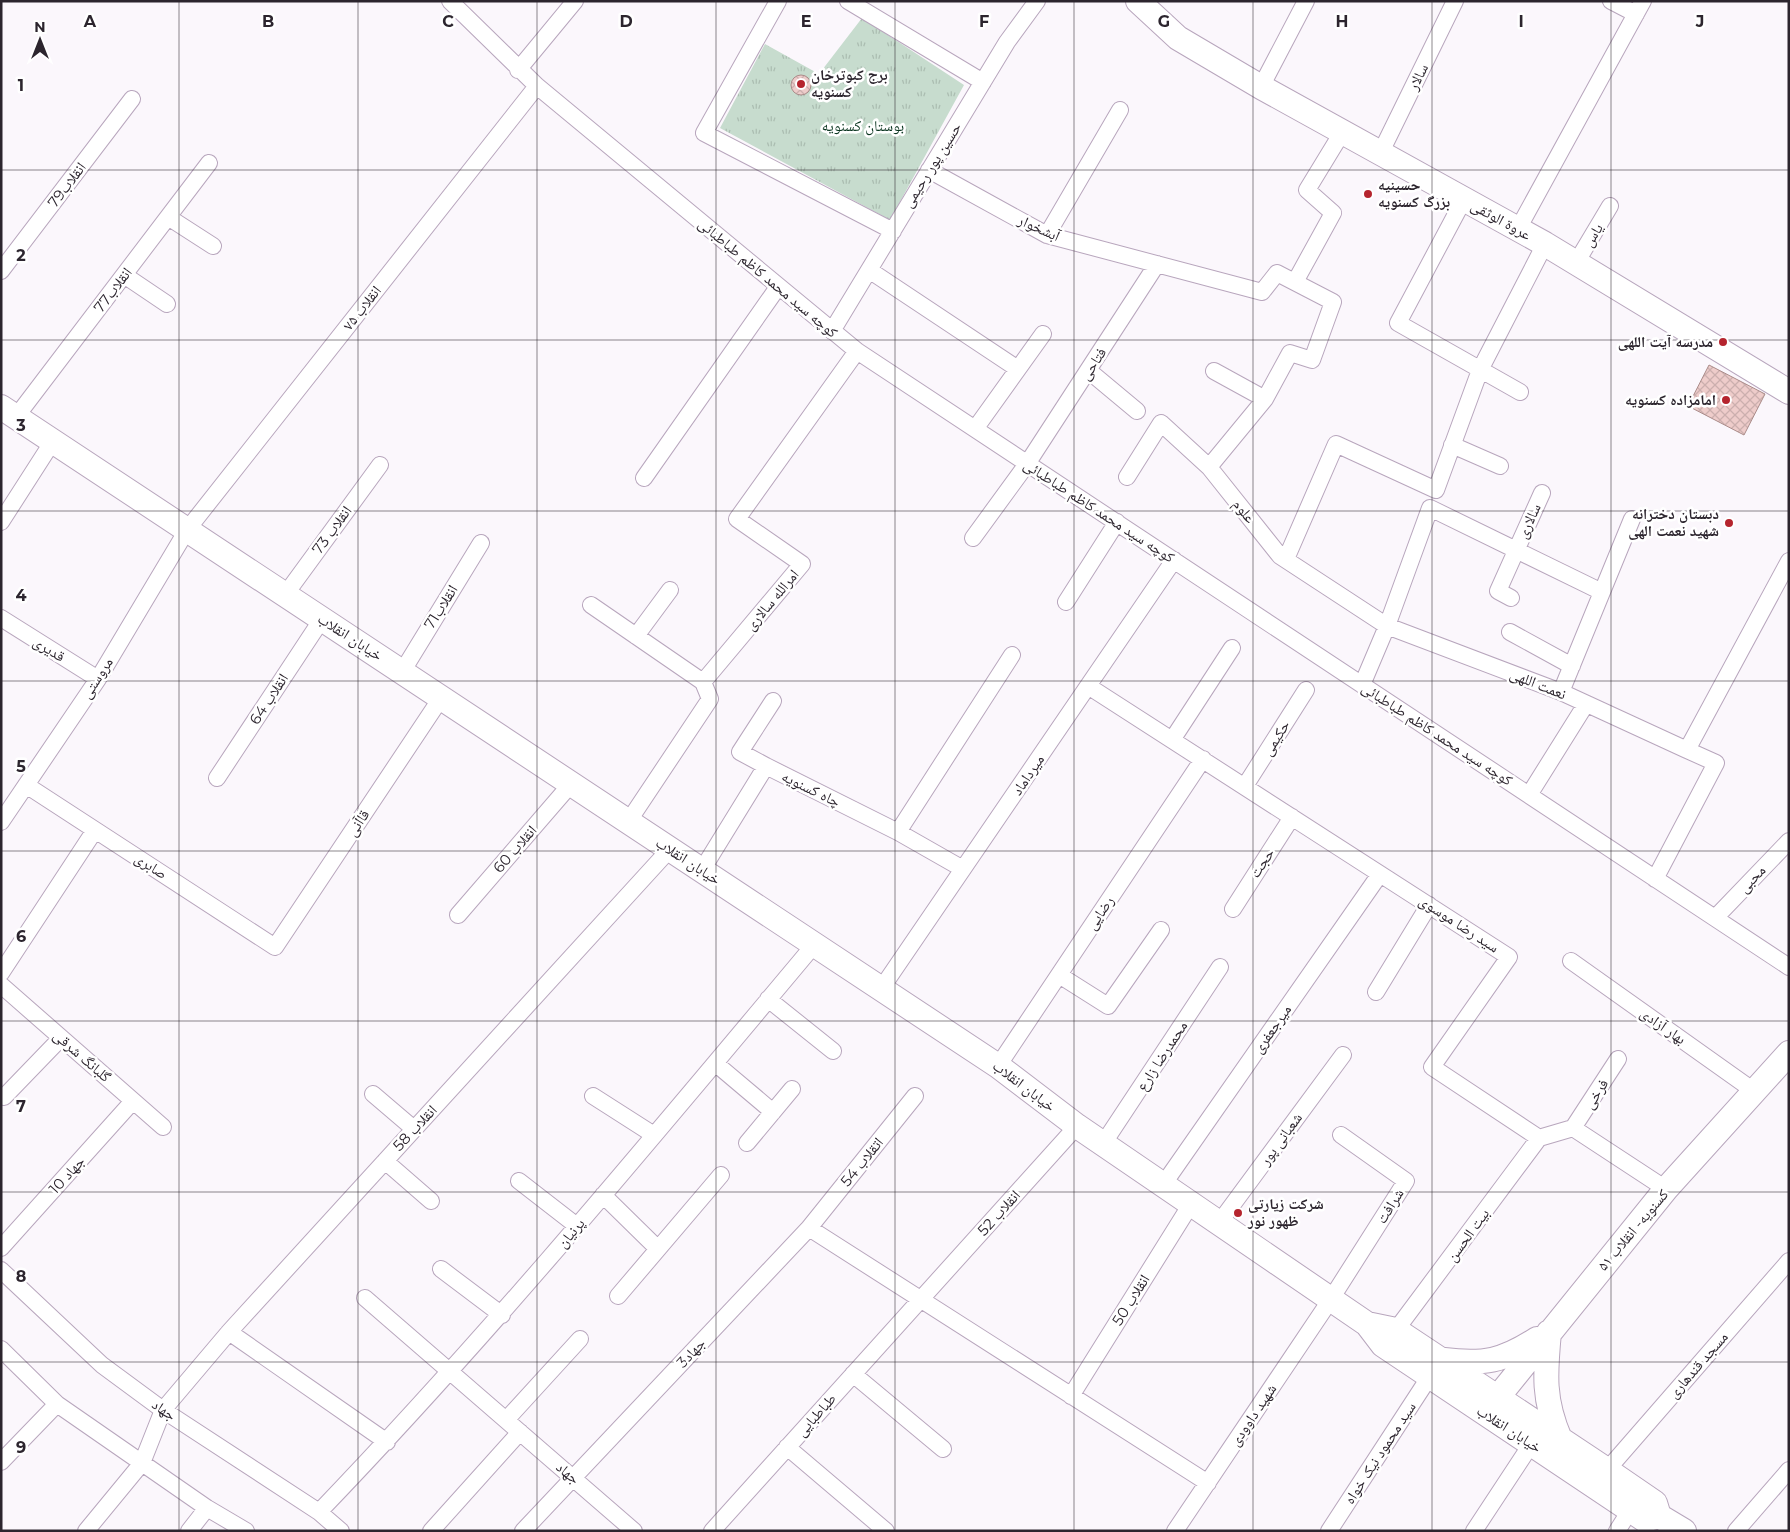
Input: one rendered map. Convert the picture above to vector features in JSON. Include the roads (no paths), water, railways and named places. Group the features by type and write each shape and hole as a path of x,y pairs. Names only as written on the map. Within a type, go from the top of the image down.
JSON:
{"main road":[{"name":"عروة الوثقی","path":"1138,1 1178,38 1261,87 1545,244 1789,392"},
{"name":"خیابان انقلاب","path":"9,412 998,1066 1077,1126 1367,1324 1383,1345 1436,1368"},
{"name":"کسنویه- انقلاب ۵۱","path":"1491,1405 1666,1190 1789,1053"},
{"name":"خیابان انقلاب","path":"1367,1324 1396,1330 1436,1368 1491,1405 1560,1439 1655,1503 1659,1516 1684,1531"},
{"path":"1436,1368 1495,1361 1515,1354 1549,1332"},
{"path":"1549,1332 1546,1390 1550,1415 1560,1439"},
{"name":"خیابان انقلاب","path":"1491,1405 1532,1443 1645,1520 1659,1516"}],"street":[{"name":"کوچه سید محمد کاظم طباطبائی","path":"450,1 518,70 857,351 1789,967"},
{"path":"518,70 575,1"},
{"path":"778,1 704,133 893,231"},
{"path":"848,1 983,82"},
{"name":"حسین پور رحیمی","path":"832,331 1007,42 1037,1"},
{"path":"1261,87 1306,1"},
{"name":"سالار","path":"1380,152 1455,1"},
{"path":"1518,229 1640,8 1611,1"},
{"name":"انقلاب ۷۵","path":"187,530 537,86"},
{"name":"انقلاب79","path":"1,272 132,99"},
{"path":"1046,235 1120,110"},
{"path":"1209,467 1265,399 1290,353 1312,360 1332,302 1295,282 1333,213 1307,190 1343,131"},
{"name":"انقلاب77","path":"9,412 124,275 209,163"},
{"name":"آبشخوار","path":"929,170 1046,235 1262,292 1277,273 1295,282"},
{"path":"1464,199 1398,322 1520,392"},
{"name":"یاس","path":"1576,263 1610,206"},
{"path":"168,217 213,246"},
{"path":"1362,685 1387,626 1480,370 1545,244"},
{"name":"فتاحی","path":"973,538 1027,464 1157,264"},
{"path":"869,270 1018,369"},
{"path":"124,275 167,304"},
{"path":"644,478 778,287"},
{"path":"975,429 1043,334"},
{"name":"امرالله سالاری","path":"703,682 802,564 737,519 857,351"},
{"path":"1089,371 1137,411"},
{"path":"1214,371 1265,399"},
{"name":"علوم","path":"1127,477 1161,422 1209,467 1280,556 1387,626"},
{"path":"1,522 53,441"},
{"path":"1286,559 1336,444 1436,490"},
{"path":"1452,445 1500,466"},
{"name":"انقلاب 73","path":"285,595 380,466"},
{"name":"سالاری","path":"1511,598 1498,591 1542,493"},
{"path":"1430,508 1602,592"},
{"path":"1561,692 1632,519"},
{"path":"1066,602 1117,522"},
{"name":"مروستی","path":"1,822 98,679 187,530"},
{"name":"انقلاب71","path":"402,672 481,543"},
{"name":"میرداماد","path":"881,989 1174,560"},
{"path":"1686,750 1783,585 1789,561"},
{"path":"636,636 670,590"},
{"path":"591,605 703,682 710,699 628,822"},
{"name":"قدیری","path":"1,618 98,679"},
{"name":"انقلاب 64","path":"217,778 322,619"},
{"name":"نعمت اللهی","path":"1387,626 1561,692 1716,764 1655,879"},
{"path":"1510,632 1572,666"},
{"path":"1172,740 1232,648"},
{"path":"898,832 1012,655"},
{"name":"سید رضا موسوی","path":"1088,686 1509,957 1432,1067 1539,1138"},
{"name":"حکیمی","path":"1245,786 1306,690"},
{"name":"قاآنی","path":"275,947 441,698"},
{"path":"766,766 740,752 774,701"},
{"path":"1529,795 1586,704"},
{"name":"رضایی","path":"998,1066 1203,760"},
{"name":"چاه کسنویه","path":"702,870 766,766 898,832 963,869"},
{"name":"صابری","path":"26,784 275,947"},
{"name":"انقلاب 60","path":"458,915 571,784"},
{"name":"حجت","path":"1233,909 1292,817"},
{"path":"1,973 95,830"},
{"name":"محبی","path":"1715,918 1789,841"},
{"name":"انقلاب 58","path":"86,1531 142,1463 164,1410 228,1332 670,849"},
{"name":"میرجعفری","path":"1164,1185 1380,874"},
{"path":"1376,992 1429,905"},
{"path":"1059,975 1108,1006 1161,930"},
{"name":"پرنیان","path":"319,1512 387,1442 502,1315 814,945"},
{"name":"بهار آزادی","path":"1571,961 1754,1091"},
{"name":"محمدرضا زارع","path":"1103,1144 1220,967"},
{"name":"گلبانگ شرقی","path":"1,985 162,1127"},
{"path":"768,999 833,1051"},
{"path":"4,1097 61,1038"},
{"name":"شعبانی پور","path":"1219,1223 1343,1055"},
{"name":"فرخی","path":"1573,1128 1618,1059"},
{"path":"714,1063 774,1112"},
{"path":"747,1143 792,1089"},
{"path":"374,1094 414,1129"},
{"path":"593,1096 654,1135"},
{"name":"اتقلاب 54","path":"809,1228 916,1096"},
{"name":"جهاد 10","path":"1,1248 133,1101"},
{"name":"انقلاب 52","path":"920,1300 1077,1126"},
{"path":"1539,1138 1573,1128 1666,1190"},
{"name":"شرافت","path":"1331,1299 1406,1181 1341,1135"},
{"name":"بیت الحسن","path":"1396,1330 1539,1138"},
{"path":"385,1161 431,1201"},
{"path":"618,1296 721,1175"},
{"path":"519,1181 577,1226"},
{"path":"603,1195 658,1249"},
{"name":"انقلاب 50","path":"1071,1396 1192,1204"},
{"path":"809,1228 1208,1483"},
{"name":"جهاد3","path":"523,1531 809,1228"},
{"name":"مسجد قندهاری","path":"1607,1470 1789,1261"},
{"path":"441,1269 502,1315"},
{"name":"جهاد","path":"1,1270 102,1365 164,1410 319,1512 341,1531"},
{"name":"جهاد","path":"365,1298 572,1477 617,1525 634,1531"},
{"name":"شهید داوودی","path":"1175,1531 1331,1299"},
{"name":"طباطبایی","path":"712,1531 920,1300"},
{"path":"228,1332 387,1442"},
{"path":"506,1420 580,1339"},
{"path":"1,1349 57,1404 207,1508 246,1531"},
{"name":"سید محمود نیک خواه","path":"1329,1531 1436,1368"},
{"path":"853,1374 943,1449"},
{"path":"1,1462 57,1404"},
{"path":"431,1531 520,1432"},
{"path":"1474,1531 1532,1443"},
{"path":"787,1447 879,1528"},
{"path":"1736,1531 1789,1470"},
{"path":"189,1531 207,1508"},
{"path":"1617,1531 1631,1509"}],"place":[{"name":"برج کبوترخان کسنویه","path":"801,84"},
{"name":"حسینیه بزرگ کسنویه","path":"1368,194"},
{"name":"مدرسه آیت اللهی","path":"1723,342"},
{"name":"امامزاده کسنویه","path":"1726,400"},
{"name":"دبستان دخترانه شهید نعمت الهی","path":"1729,523"},
{"name":"شرکت زیارتی ظهور نور","path":"1238,1213"}],"park label":[{"name":"بوستان کسنویه","path":"863,126"}]}
